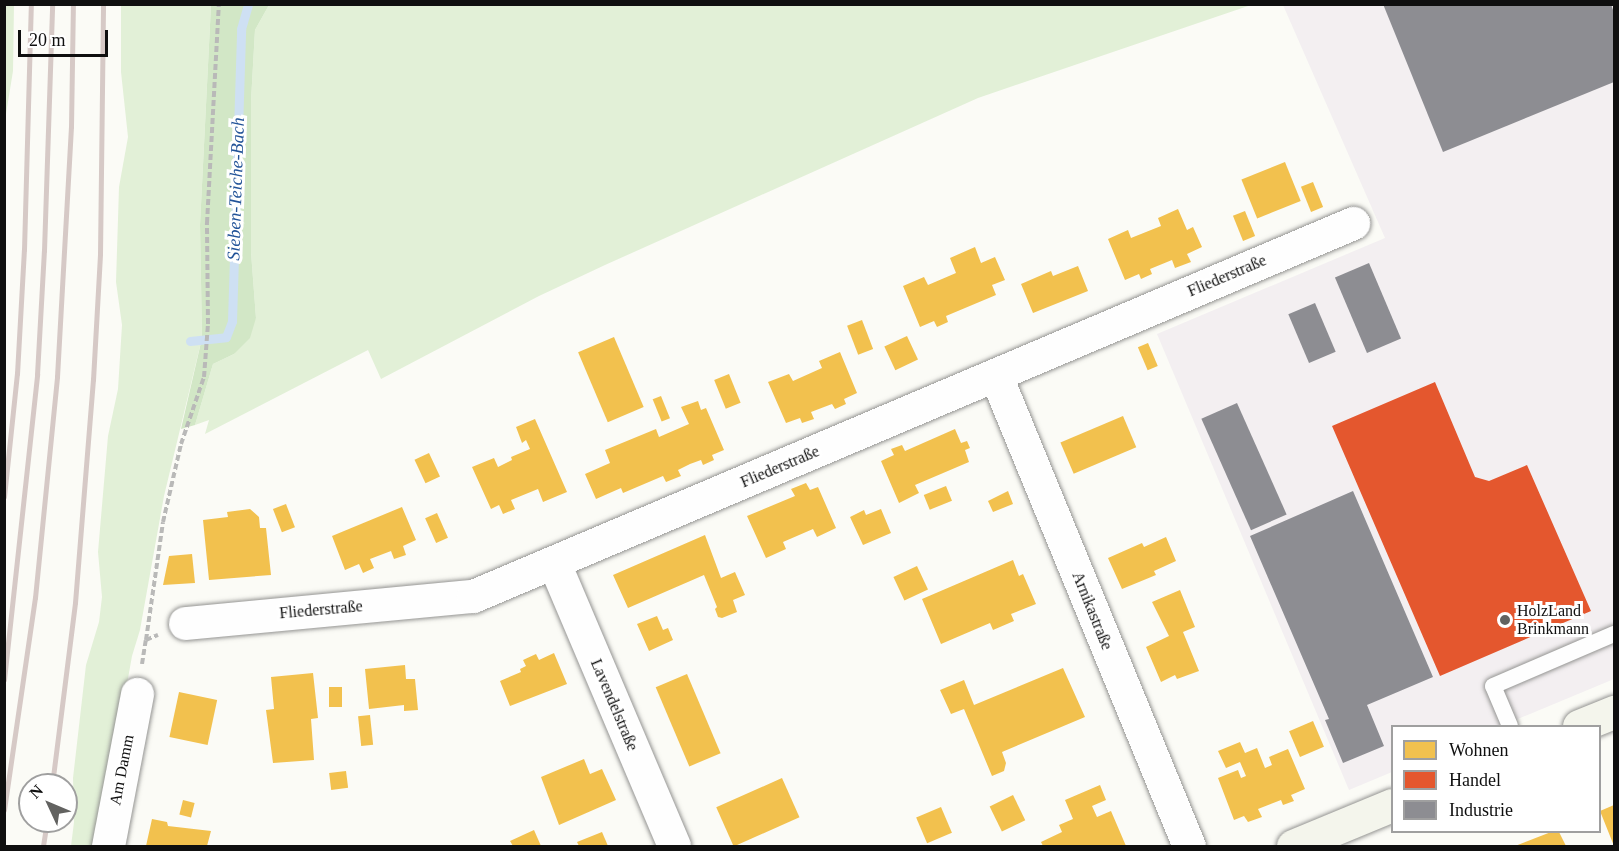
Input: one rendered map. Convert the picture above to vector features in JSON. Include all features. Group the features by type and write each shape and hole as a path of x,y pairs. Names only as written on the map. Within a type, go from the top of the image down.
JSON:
{"main road":[{"path":"1582,725 1614,712"},
{"path":"1293,846 1391,805"}],"street":[{"name":"Fliederstraße","path":"185,623 473,596 554,564 1353,223"},
{"name":"Arnikastraße","path":"996,376 1189,846"},
{"name":"Lavendelstraße","path":"554,564 674,846"},
{"name":"Am Damm","path":"108,846 137,694"}],"lane":[{"path":"1510,725 1493,686 1614,634"}],"path":[{"path":"137,694 163,522 181,444 204,377 208,324 207,223 219,4"},
{"path":"146,640 185,623"}],"shaded area":[{"path":"1283,5 1614,5 1614,679 1503,725 1391,725 1391,772 1349,790 1157,334 1385,238"}],"green space":[{"path":"4,5 14,5 13,71 6,114 5,225"},
{"path":"121,5 211,5 200,225 202,338 164,496 98,846 71,846 73,833 78,833 78,773 74,773 86,665 99,622 102,597 98,552 108,436 118,389 122,325 116,282 119,187 128,137 121,72"},
{"path":"211,5 269,5 255,30 251,101 251,252 256,318 250,338 234,354 213,364 195,425 181,429 202,338 200,225"},
{"path":"269,5 1251,5 978,98 539,296 381,379 368,350 205,434 209,420 195,425 213,364 234,354 256,318 251,252 251,101 255,30"}],"building: Wohnen":[{"path":"1285,162 1301,201 1257,219 1241,180"},
{"path":"1313,182 1323,207 1311,212 1301,187"},
{"path":"1178,209 1187,230 1193,227 1202,247 1187,254 1191,262 1175,268 1172,260 1150,269 1152,274 1141,279 1139,274 1125,280 1108,239 1128,230 1131,238 1161,226 1158,218"},
{"path":"1245,211 1255,236 1243,241 1233,216"},
{"path":"975,247 981,263 995,257 1005,280 992,285 996,295 946,316 948,322 937,327 934,321 920,327 903,286 924,277 928,285 956,273 950,258"},
{"path":"1078,266 1088,291 1033,313 1021,284 1051,271 1053,276"},
{"path":"862,320 873,349 858,355 847,326"},
{"path":"907,336 918,360 895,370 884,347"},
{"path":"614,337 644,407 608,422 578,352"},
{"path":"1148,343 1158,366 1148,370 1138,347"},
{"path":"840,352 857,393 844,399 846,404 835,409 832,404 811,412 814,419 802,423 800,418 786,423 768,382 789,374 793,381 822,368 819,361"},
{"path":"729,374 741,403 726,409 714,380"},
{"path":"661,396 670,418 662,422 653,399"},
{"path":"698,401 701,410 706,408 724,450 712,455 714,460 703,465 701,460 690,464 678,470 681,476 666,482 663,476 623,493 621,488 596,499 585,474 610,463 605,450 656,429 659,437 689,424 681,407"},
{"path":"1123,416 1136,447 1074,474 1060,443"},
{"path":"535,419 567,492 543,502 538,489 511,500 515,509 503,514 499,505 491,509 472,467 494,458 498,467 512,460 511,457 530,449 526,440 522,443 516,427"},
{"path":"955,429 961,443 967,441 970,448 965,450 969,462 915,485 919,493 899,503 881,461 894,455 891,449 902,445 905,451"},
{"path":"429,453 440,477 425,483 414,460"},
{"path":"806,483 810,490 818,487 836,528 817,537 813,529 783,542 786,549 766,558 747,516 795,496 791,489"},
{"path":"946,486 952,501 930,510 924,495"},
{"path":"1008,491 1013,504 993,512 988,501"},
{"path":"286,504 295,527 282,532 273,509"},
{"path":"402,507 416,540 403,546 406,555 394,559 391,551 370,559 374,568 363,573 359,564 345,570 332,536"},
{"path":"250,509 259,517 260,528 266,528 271,575 209,580 203,520 228,517 227,512"},
{"path":"881,509 891,533 863,545 850,517 864,510 866,515"},
{"path":"437,513 448,538 436,543 425,518"},
{"path":"705,535 721,578 735,572 745,595 733,600 737,612 722,618 718,617 715,609 717,607 704,575 628,608 613,575"},
{"path":"1166,537 1176,561 1154,571 1156,575 1122,589 1108,558 1142,543 1144,547"},
{"path":"192,554 195,583 163,585 169,556"},
{"path":"1013,560 1019,576 1023,574 1036,604 1011,614 1014,621 993,630 990,623 941,644 922,599"},
{"path":"917,566 928,590 904,601 893,577"},
{"path":"1180,590 1195,627 1183,632 1199,671 1177,679 1175,675 1161,682 1146,647 1169,636 1152,602"},
{"path":"657,616 663,630 668,628 673,640 649,651 637,624"},
{"path":"554,653 567,684 510,706 500,681 521,672 520,669 526,666 523,660 536,654 539,660"},
{"path":"405,665 406,679 415,679 418,710 404,711 404,705 369,709 365,669"},
{"path":"1063,668 1085,717 1002,752 1006,763 1004,771 992,776 964,709 951,714 940,690 964,680 974,705"},
{"path":"313,673 318,718 311,719 314,760 273,763 266,710 274,709 271,677"},
{"path":"687,674 721,753 689,766 656,687"},
{"path":"329,687 342,687 342,707 329,707"},
{"path":"179,692 217,700 208,745 169,737"},
{"path":"370,715 373,745 361,746 358,716"},
{"path":"1313,721 1324,747 1300,757 1289,731"},
{"path":"1240,742 1245,753 1257,748 1265,768 1272,765 1269,757 1288,749 1305,789 1291,795 1294,801 1283,805 1281,800 1258,809 1262,817 1248,822 1244,816 1234,820 1218,778 1238,770 1241,778 1246,776 1240,762 1226,768 1218,751"},
{"path":"584,759 590,774 602,769 616,800 559,825 541,777"},
{"path":"346,771 348,788 331,790 329,773"},
{"path":"782,778 799,817 733,846 716,807"},
{"path":"1100,785 1106,800 1092,806 1097,817 1111,811 1126,846 1043,846 1041,842 1062,832 1059,825 1073,819 1065,800"},
{"path":"1013,795 1025,820 1002,832 990,806"},
{"path":"183,800 195,803 191,817 179,815"},
{"path":"1614,805 1614,846 1601,814 1601,811"},
{"path":"941,807 952,833 927,843 916,818"},
{"path":"152,819 167,822 168,826 211,831 207,846 146,846"},
{"path":"534,830 541,846 513,846 510,841"},
{"path":"602,832 608,846 579,846 577,842"},
{"path":"1548,833 1560,833 1566,846 1515,846"}],"building: Handel":[{"path":"1435,382 1475,477 1489,481 1527,465 1591,611 1440,676 1332,426"}],"building: Industrie":[{"path":"1383,4 1611,4 1614,13 1614,82 1443,152"},
{"path":"1369,263 1401,338 1367,353 1335,277"},
{"path":"1315,303 1336,352 1309,363 1288,314"},
{"path":"1237,403 1287,514 1251,530 1201,419"},
{"path":"1353,491 1433,677 1367,705 1384,746 1343,763 1325,720 1329,719 1250,536"}],"waterway":[{"name":"Sieben-Teiche-Bach","path":"190,341 226,337 232,321 241,29 248,4"}],"railway":[{"path":"4,497 17,374 24,250 31,4"},
{"path":"4,680 37,375 44,251 52,4"},
{"path":"4,810 35,598 57,377 71,127 73,4"},
{"path":"54,773 75,603 93,380 100,254 103,4"},
{"path":"43,846 45,833"}],"place":[{"name":"HolzLand Brinkmann","path":"1505,620"}]}
